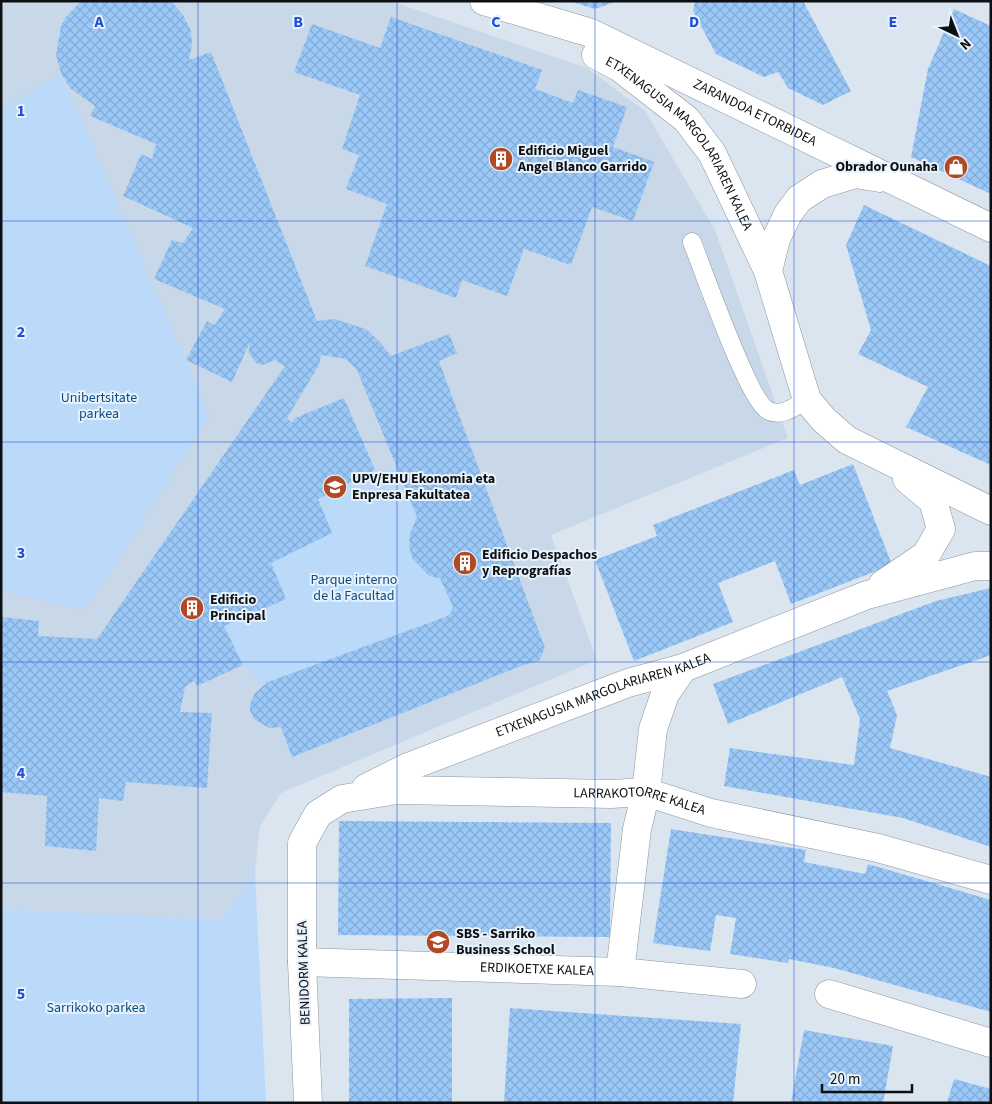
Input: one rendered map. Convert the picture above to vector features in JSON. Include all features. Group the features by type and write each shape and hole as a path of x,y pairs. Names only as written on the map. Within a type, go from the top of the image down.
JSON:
{"street":[{"path":"484,1 513,11"},
{"name":"ZARANDOA ETORBIDEA","path":"513,11 591,33 673,75 991,228"},
{"name":"ETXENAGUSIA MARGOLARIAREN KALEA","path":"513,11 619,67 686,119 712,153 768,271 808,400 824,420 847,440 991,511"},
{"path":"768,271 776,238 788,214 799,199 834,179 855,174 891,179"},
{"name":"ETXENAGUSIA MARGOLARIAREN KALEA","path":"866,595 926,554 941,529 933,501 883,459"},
{"name":"ETXENAGUSIA MARGOLARIAREN KALEA","path":"342,799 417,764 628,683 683,668 866,595 975,566 991,566"},
{"path":"620,972 636,829 646,792 653,729 665,694 683,668"},
{"name":"LARRAKOTORRE KALEA","path":"302,843 318,814 342,799 397,790 611,794 646,792 711,813 878,848 991,880"},
{"name":"BENIDORM KALEA","path":"302,843 302,962 308,1103"},
{"name":"ERDIKOETXE KALEA","path":"302,962 620,972 742,984"},
{"path":"829,994 991,1042"}],"lane":[{"path":"692,242 745,376 759,403 768,411 784,413 808,400"}],"shaded area":[{"name":"UPV/EHU Ekonomia eta Enpresa Fakultatea","path":"5,1 391,1 587,68 645,111 715,230 788,438 551,535 597,660 281,793 260,826 255,872 222,920 1,909 1,11"}],"green space":[{"name":"Unibertsitate parkea","path":"61,73 210,417 85,610 1,591 1,109"},
{"name":"Parque interno de la Facultad","path":"396,465 417,517 412,526 410,536 412,554 422,569 430,575 440,578 453,607 450,614 263,686 243,665 224,626 286,599 271,563 332,533 318,499"},
{"name":"Sarrikoko parkea","path":"255,872 266,1103 1,1103 1,909 222,920"}],"building":[{"path":"81,1 171,1 183,15 191,31 192,44 189,60 211,52 317,321 334,319 366,329 391,356 449,334 457,353 439,361 545,648 539,661 526,664 292,757 281,727 269,728 254,719 250,711 250,704 255,693 268,682 445,617 450,614 453,607 440,578 429,576 412,558 409,546 410,534 417,517 357,370 346,359 321,355 319,365 287,418 292,423 295,418 344,398 375,470 318,499 332,533 271,563 286,599 224,626 243,665 197,686 194,681 185,687 180,712 212,713 207,788 126,782 123,801 99,798 96,851 45,846 47,796 1,792 1,617 39,621 38,636 97,639 285,366 275,360 262,365 256,363 249,353 249,344 232,382 186,360 207,321 215,325 225,309 154,279 172,240 183,243 193,228 123,196 141,154 152,159 156,144 90,116 95,106 70,88 61,73 56,55 61,26 66,17"},
{"path":"569,1 617,1 595,9"},
{"path":"695,1 803,1 851,91 823,105 788,88 778,72 764,77 716,54 693,11"},
{"path":"954,9 991,26 991,194 911,157 928,69"},
{"name":"Edificio Miguel Angel Blanco Garrido","path":"391,17 542,70 535,89 573,103 578,90 627,107 613,147 654,162 633,221 592,207 571,265 524,249 507,296 462,280 456,298 365,266 387,204 346,189 359,155 342,149 360,95 294,72 312,24 380,48"},
{"path":"864,205 991,266 991,465 906,427 928,387 858,354 871,330 846,245"},
{"path":"853,464 892,565 791,604 775,561 718,583 733,622 634,661 595,560 657,536 653,525 794,470 800,485"},
{"path":"991,588 991,655 887,691 897,715 890,748 991,777 991,847 903,818 724,786 730,748 854,765 860,719 842,677 728,724 713,684 936,601"},
{"path":"339,821 611,823 610,937 338,935"},
{"path":"671,829 806,850 804,862 865,874 868,864 991,900 991,1012 834,968 789,959 788,963 730,954 736,918 716,915 710,951 653,943"},
{"path":"452,998 452,1103 349,1103 349,999"},
{"path":"510,1008 741,1024 733,1103 504,1103"},
{"path":"804,1030 893,1046 883,1103 791,1103"},
{"path":"954,1079 991,1089 991,1103 947,1103"}],"place":[{"name":"Edificio Miguel Angel Blanco Garrido","path":"501,159"},
{"name":"Obrador Ounaha","path":"956,167"},
{"name":"UPV/EHU Ekonomia eta Enpresa Fakultatea","path":"335,487"},
{"name":"Edificio Despachos y Reprografías","path":"465,563"},
{"name":"Edificio Principal","path":"192,608"},
{"name":"SBS - Sarriko Business School","path":"438,942"}]}
